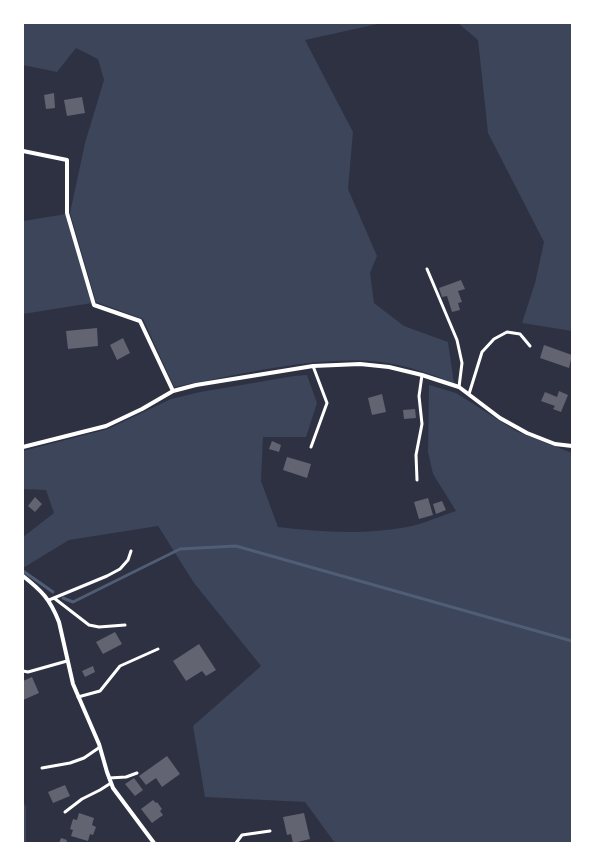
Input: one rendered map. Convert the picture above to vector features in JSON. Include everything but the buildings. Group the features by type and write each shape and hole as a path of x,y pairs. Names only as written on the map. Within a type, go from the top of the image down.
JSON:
{"street":[{"path":"23,151 67,160 67,213 94,305 140,321 173,392"},
{"path":"23,447 106,426 173,392 196,385 313,366 360,364 389,367 422,374 459,387 500,418 527,433 555,444 572,446"},
{"path":"23,576 41,590 49,600 59,622 73,684 100,747 113,788 154,843"}],"lane":[{"path":"427,269 456,340 462,364 459,387"},
{"path":"469,394 482,352 494,339 507,332 520,334 530,346"},
{"path":"312,447 327,403 313,366"},
{"path":"417,480 416,455 422,424 419,396 422,374"},
{"path":"49,600 107,576 120,569 128,560 131,551"},
{"path":"54,598 89,625 99,628 125,625"},
{"path":"78,697 100,691 120,666 158,649"},
{"path":"23,671 28,672 67,661"},
{"path":"42,768 70,763 84,758 100,747"},
{"path":"109,778 126,777 137,773"},
{"path":"65,812 111,783"},
{"path":"236,843 242,836 270,832"}],"shaded area":[{"path":"23,23 382,23 305,40 353,132 348,189 377,256 370,273 374,303 404,326 448,342 454,383 400,365 381,362 330,361 277,367 174,387 143,319 96,302 70,213 85,143 104,80 98,59 76,48 57,72 23,65"},
{"path":"458,23 572,23 572,331 522,323 535,283 544,242 488,133 478,40"},
{"path":"66,214 92,303 23,314 23,221"},
{"path":"307,375 317,403 306,437 263,437 261,481 278,527 342,532 391,530 413,526 456,511 433,474 428,452 429,385 456,393 516,431 572,453 572,843 335,843 305,802 205,797 193,726 261,666 194,583 158,526 69,540 23,568 23,537 54,513 46,490 23,489 23,451 108,429 171,399 200,392"},
{"path":"23,800 26,807 26,843 23,843"}],"waterway":[{"path":"63,598 73,602 180,549 236,546 572,641"},
{"path":"23,571 53,592"}]}
